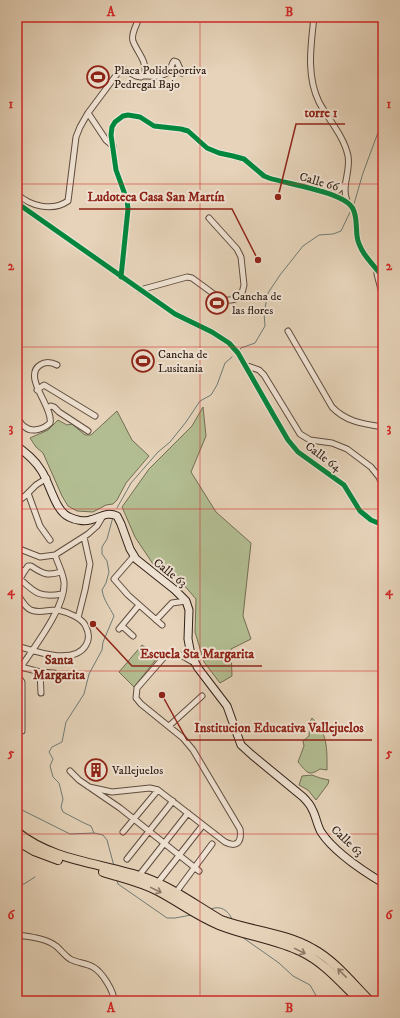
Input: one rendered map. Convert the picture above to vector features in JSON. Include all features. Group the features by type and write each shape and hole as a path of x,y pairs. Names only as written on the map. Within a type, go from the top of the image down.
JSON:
{"highway":[{"path":"17,832 41,848 94,867"},
{"path":"17,841 43,855 138,876 153,881 221,920 303,952 328,970 360,1001"},
{"path":"251,932 299,942 313,949 327,958 370,1001"}],"main road":[{"path":"17,446 36,462 47,478 59,508 66,516 72,519 88,521 103,515"},
{"name":"Calle 63","path":"103,515 109,514 117,516 134,556 186,601 189,610 189,646 195,663 227,706 241,745 306,800 312,809 320,830 329,842 350,860 383,884"}],"street":[{"path":"135,17 138,23 134,29 133,41 143,62 145,71 143,76"},
{"path":"314,17 310,56 312,83 319,102 344,145 348,155 349,165 344,192 347,201"},
{"path":"17,194 24,200 40,207 61,205 68,201 76,137 88,113 120,70 123,69 141,77 164,75 170,70 172,63 175,61 182,73"},
{"path":"88,113 106,140 113,146"},
{"name":"Calle 66","path":"121,277 128,208 127,200 118,176 111,131 115,122 123,116 128,115 137,115 154,126 188,131 207,148 218,153 244,159 268,178 330,194 347,201 355,213 358,242 364,253 383,277"},
{"path":"330,194 345,184"},
{"name":"Calle 64","path":"17,203 175,314 212,332 229,343 238,353 285,434 298,452 344,485 360,511 371,520 383,525"},
{"path":"140,290 187,277 192,278 222,300 231,300 239,296 244,286 241,257 237,249 209,218"},
{"path":"377,269 383,297"},
{"path":"288,331 332,407 337,413 355,422 383,427"},
{"path":"17,416 22,425 27,429 40,429 50,423 50,416 47,408 37,390 34,372 37,367 46,362 57,365"},
{"path":"245,365 259,370 264,375 300,434 310,440 332,443 347,449 371,467 379,477 383,486"},
{"path":"37,390 44,385 95,416"},
{"path":"47,408 51,406 54,407 59,412 88,431"},
{"path":"17,502 36,485 47,478"},
{"path":"28,493 40,526 50,540"},
{"path":"17,548 40,557 55,555 94,529 103,515"},
{"path":"78,618 90,564 84,537"},
{"path":"22,732 22,682 17,674 57,610 64,581 55,555"},
{"path":"134,556 114,579 128,595 162,625"},
{"path":"61,572 44,574 31,566 28,566 18,582 36,594 43,596 62,594"},
{"path":"17,568 24,572"},
{"path":"17,594 25,605 32,611 41,612 57,610 78,618 84,623 88,634 85,646 80,651 67,656 47,654 17,646"},
{"path":"156,620 172,603 186,601"},
{"path":"133,636 121,628 139,605"},
{"path":"89,787 112,792 150,788 158,790 225,842 230,845 239,842 241,836 240,830 193,750 182,738 138,702 136,696 137,688 160,660 168,654 179,654 195,663"},
{"path":"21,667 40,672 54,673"},
{"path":"40,672 41,693"},
{"path":"168,726 202,696"},
{"path":"70,771 79,780 120,808 199,871"},
{"path":"123,832 158,790"},
{"path":"127,859 173,801"},
{"path":"141,873 188,813"},
{"path":"159,881 203,825"},
{"path":"177,891 212,844"},
{"path":"17,935 48,941 56,946 68,958 94,967 110,988 114,1001"}],"green space":[{"path":"203,407 206,436 191,472 216,512 251,543 243,616 251,639 231,649 232,676 220,683 204,662 195,632 196,599 183,584 153,564 135,537 122,507 149,469 192,426"},
{"path":"117,411 132,440 149,456 126,483 117,500 113,504 106,505 93,512 77,511 68,506 43,453 36,447 30,438 48,430 58,420 67,425 72,424 85,435 91,435"},
{"path":"142,645 158,657 134,687 119,672"},
{"path":"312,718 321,730 326,742 327,770 320,769 310,773 306,771 298,762 304,746 303,741 309,736 310,722"},
{"path":"312,775 329,780 328,784 316,800 308,790 299,785 302,776"}],"waterway":[{"path":"17,18 21,17"},
{"path":"354,204 363,173 383,119"},
{"path":"239,351 241,348 255,343 265,326 264,313 268,293 303,246 319,235 333,234 341,231 351,210"},
{"path":"117,508 131,483 158,452 170,442 200,401 211,395 217,385 225,363 232,357"},
{"path":"94,833 91,826 63,812 61,807 63,799 59,783 53,777 50,766 53,759 49,752 52,747 62,742 66,722 84,694 89,674 102,650 103,642 114,616 105,600 102,590 109,572 107,561 102,554 102,547 107,539 113,517"},
{"path":"17,801 20,809 70,834 94,833 103,835 107,840 114,866"},
{"path":"17,885 24,884 35,877"},
{"path":"117,881 118,884 167,918 191,915"},
{"path":"211,909 221,908 228,913 232,919"},
{"path":"242,937 279,963 293,976 310,985 319,1001"}],"cycle path":[{"path":"121,277 128,209 127,200 116,170 111,135 112,127 115,122 123,116 128,115 140,117 154,126 188,131 207,148 219,153 244,159 264,176 328,193 348,203 353,209 355,215 357,236 360,247 383,277"},
{"path":"17,203 175,314 212,332 229,343 238,353 288,440 298,452 344,485 360,511 371,520 383,525"}],"place":[{"name":"Placa Polideportiva Pedregal Bajo","path":"98,77"},
{"name":"torre 1","path":"278,197"},
{"name":"Ludoteca Casa San Martín","path":"258,260"},
{"name":"Cancha de las flores","path":"217,303"},
{"name":"Cancha de Lusitania","path":"143,361"},
{"name":"Escuela Sta Margarita","path":"93,624"},
{"name":"Institucion Educativa Vallejuelos","path":"162,695"},
{"name":"Vallejuelos","path":"96,770"}],"district":[{"name":"Santa Margarita","path":"59,668"}]}
